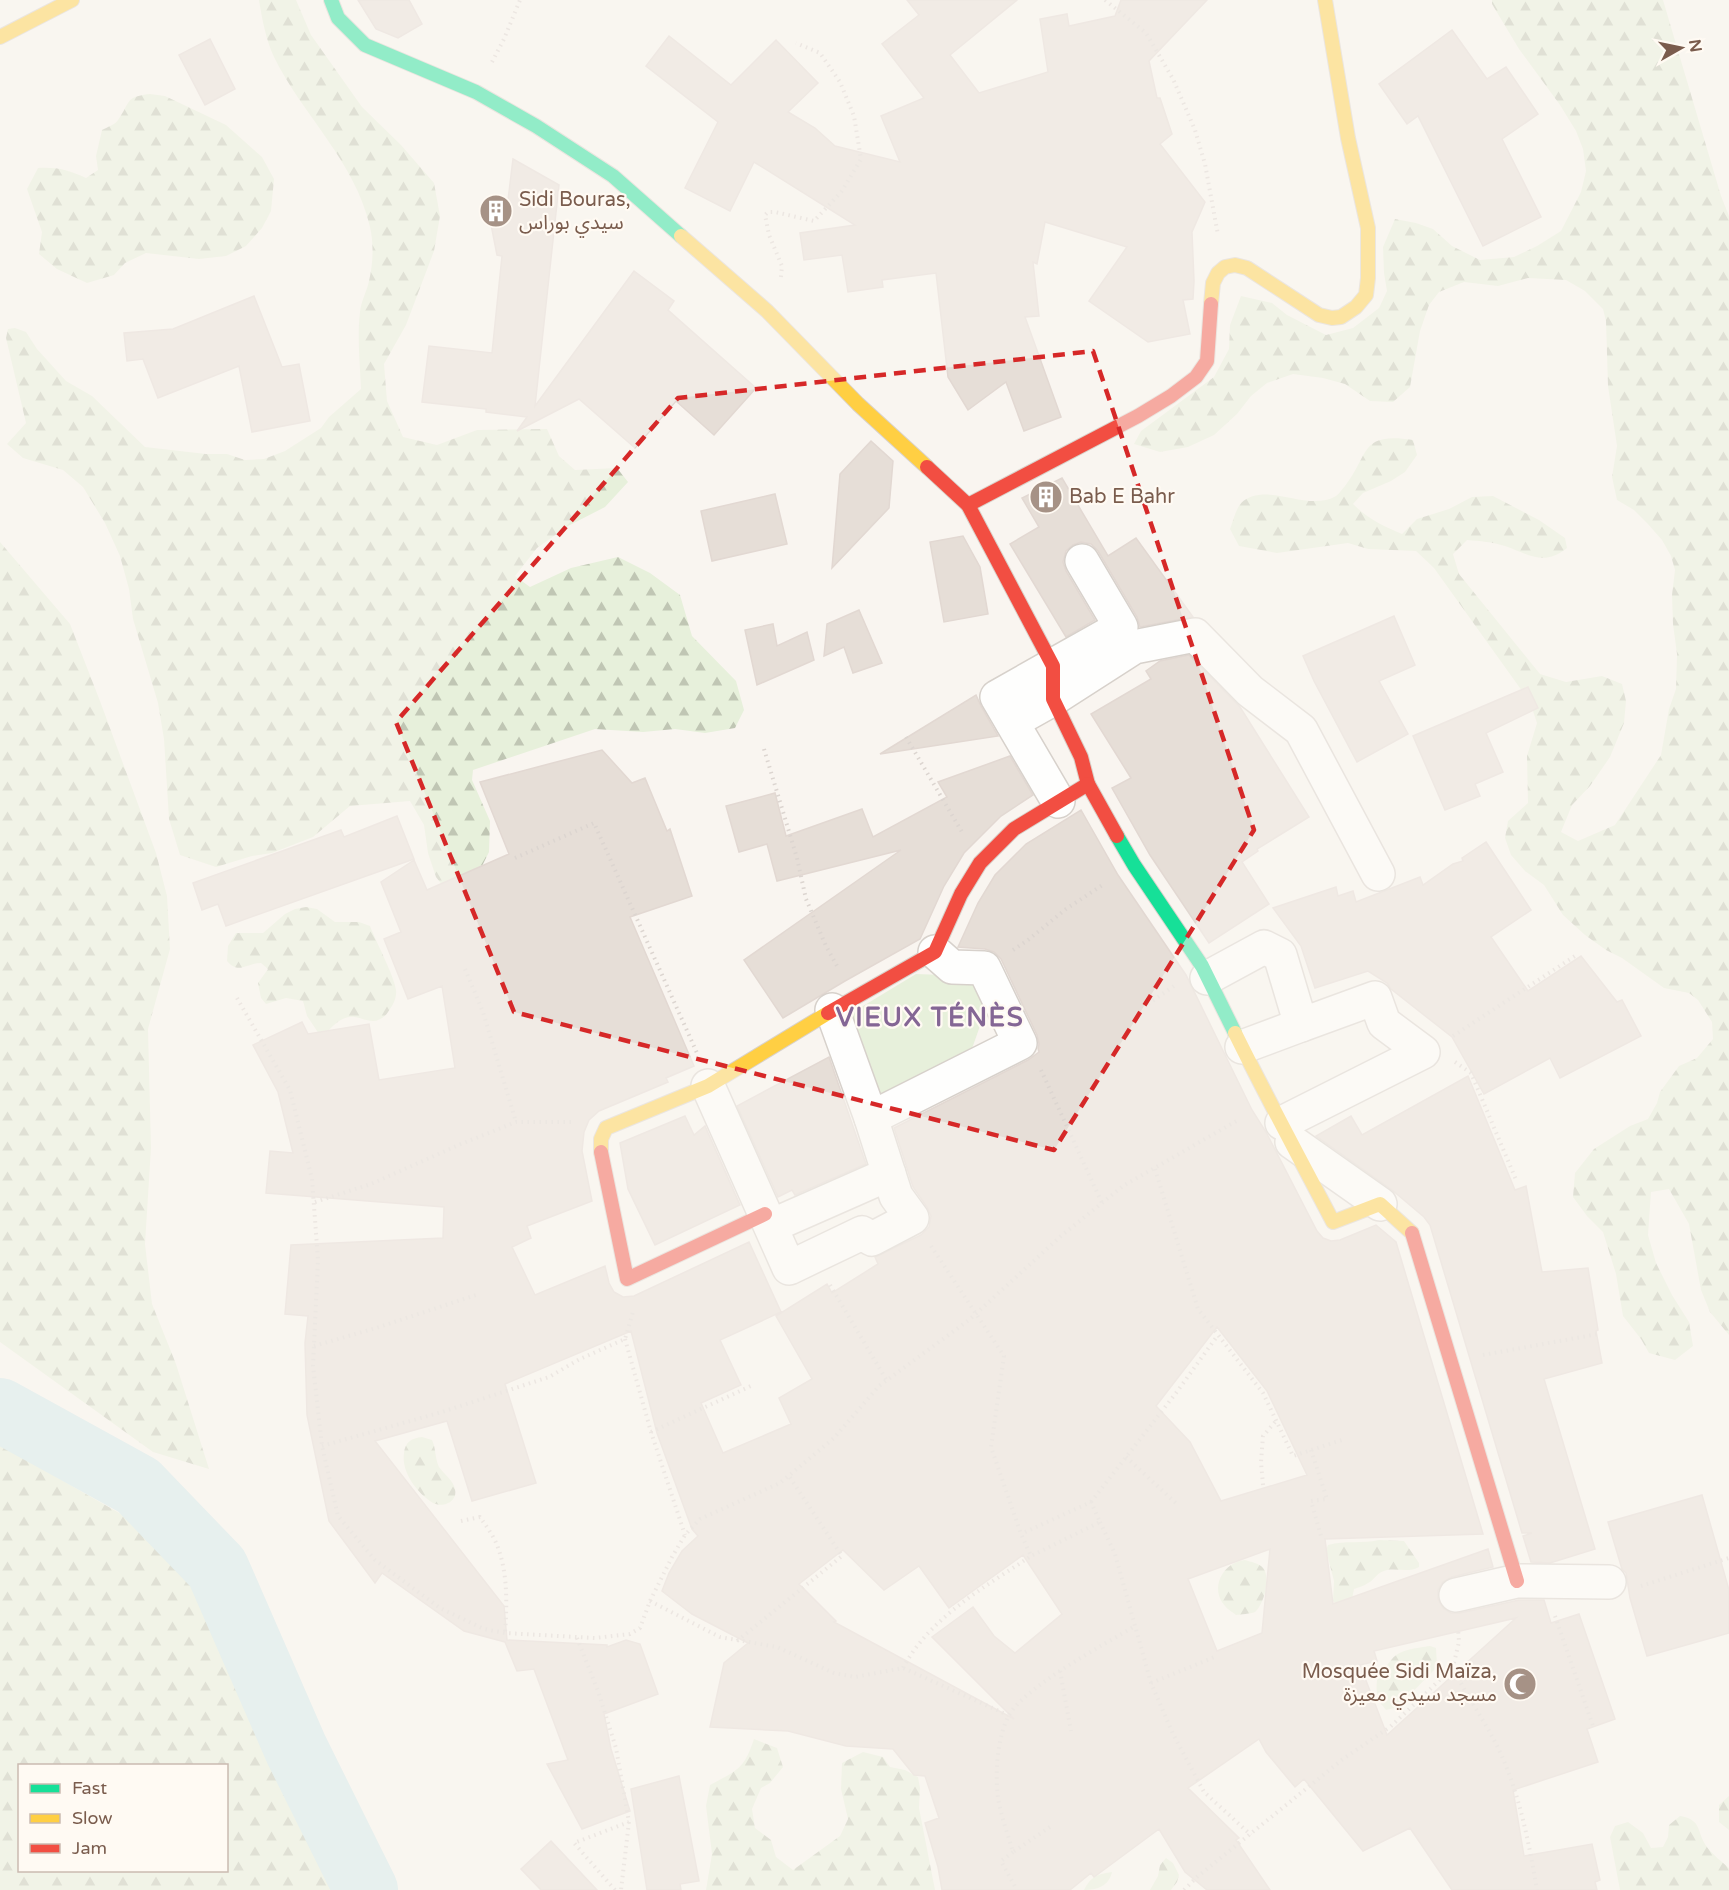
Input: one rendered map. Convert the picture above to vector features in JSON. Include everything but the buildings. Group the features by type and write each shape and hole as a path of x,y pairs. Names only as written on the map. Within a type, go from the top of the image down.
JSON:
{"street":[{"path":"0,37 72,0"},
{"path":"331,0 338,18 365,45 476,92 536,126 613,176 767,310 858,404 968,505 1053,666 1053,699 1081,757 1088,784 1134,865 1202,966 1281,1122 1412,1231 1452,1360 1530,1581"},
{"path":"968,505 1128,423 1196,379 1205,368 1207,361 1213,283 1220,269 1235,265 1247,268 1319,315 1332,318 1341,317 1350,312 1366,295 1368,228 1348,138 1325,0"},
{"path":"1082,561 1127,637"},
{"path":"1058,801 997,697 1053,666 1127,637 1196,635 1250,691 1301,730 1378,874"},
{"path":"1012,722 1053,699 1127,637"},
{"path":"889,1174 768,1220 627,1279 601,1151 601,1139 606,1128 710,1085 843,1004 935,952 961,894 980,863 1014,829 1088,784"},
{"path":"1207,978 1264,947 1281,954 1301,1025"},
{"path":"871,1118 1020,1043 984,968 952,967 935,952"},
{"path":"1242,1047 1375,998 1384,1023 1423,1052 1281,1122"},
{"path":"710,1085 789,1268 862,1233 872,1239 912,1218 896,1196 871,1118 843,1004"},
{"path":"1456,1595 1530,1581 1609,1582"}],"path":[{"path":"476,92 504,39 520,0"},
{"path":"1105,0 1146,33 1173,79 1195,130 1205,164 1220,246 1220,269"},
{"path":"767,310 781,289 782,266 769,235 765,215 768,212 775,212 814,221 842,191 861,159 854,116 840,82 819,53 796,43"},
{"path":"906,737 980,863"},
{"path":"764,749 797,858 806,899 826,946 843,1004"},
{"path":"515,858 594,823 710,1085"},
{"path":"984,968 1028,940 1066,909 1134,865"},
{"path":"1444,1042 1578,954"},
{"path":"465,969 483,1012 516,1122"},
{"path":"237,998 290,1090 312,1179 318,1260 313,1366 322,1446 338,1516 375,1560 440,1608 484,1629 505,1633 595,1638 630,1634 640,1628 650,1601 672,1557 685,1535 700,1519 780,1483 789,1476 834,1438 879,1386 969,1320 975,1312 1123,1186 1155,1169 1281,1122"},
{"path":"1020,1043 1033,1052 1102,1203"},
{"path":"1450,1053 1456,1063 1471,1073 1517,1182"},
{"path":"315,1202 371,1184 516,1122 588,1121 599,1122 606,1128"},
{"path":"1155,1169 1198,1309 1263,1393 1293,1456 1345,1439"},
{"path":"912,1218 1004,1356 991,1447 1031,1556"},
{"path":"813,1256 887,1381"},
{"path":"627,1279 633,1313 625,1339 651,1432 685,1535"},
{"path":"314,1346 476,1295"},
{"path":"1452,1360 1598,1334"},
{"path":"1022,1534 1091,1502 1218,1335"},
{"path":"322,1446 442,1412 549,1377 580,1359 625,1339"},
{"path":"651,1432 753,1385"},
{"path":"1263,1485 1261,1462 1263,1436 1276,1421"},
{"path":"1311,1450 1327,1499 1311,1501 1321,1536"},
{"path":"1126,1457 1178,1504"},
{"path":"736,1641 842,1556 789,1476"},
{"path":"1091,1502 1115,1554 1151,1683 1173,1734 1204,1792 1251,1835"},
{"path":"461,1521 480,1517 496,1544 505,1574 507,1609 505,1633"},
{"path":"903,1668 913,1649 969,1598 1031,1556 1101,1522"},
{"path":"1609,1582 1626,1591 1729,1558"},
{"path":"1530,1581 1593,1726"},
{"path":"1184,1890 1343,1759 1390,1727 1453,1667 1459,1642 1456,1595"},
{"path":"650,1601 720,1638 777,1647 834,1672 855,1677 903,1668 1008,1715"},
{"path":"1013,1852 998,1799 998,1745 1008,1715 1031,1692 1060,1671 1135,1626"},
{"path":"577,1638 598,1691 616,1748 629,1822 621,1890"},
{"path":"1151,1683 1216,1656"},
{"path":"1453,1667 1500,1751 1517,1795 1529,1843 1537,1890"},
{"path":"1060,1671 1071,1731"},
{"path":"615,1890 574,1843 629,1822"},
{"path":"1017,1890 1001,1861 1050,1827"}],"highlighted area":[{"path":"1093,351 1254,830 1054,1150 514,1012 396,722 678,398"}],"green space":[{"path":"259,0 296,0 311,35 362,107 401,145 434,183 440,216 434,251 406,325 384,364 387,401 403,437 437,445 477,430 547,429 559,456 575,470 617,468 628,482 605,507 568,526 537,548 515,576 530,587 571,568 618,557 650,573 680,595 692,636 736,681 744,710 735,728 705,733 675,729 643,732 595,729 473,770 472,780 490,821 489,852 478,874 449,894 436,877 428,853 424,825 410,801 350,806 313,837 272,853 252,856 216,867 180,855 169,819 164,739 158,703 133,619 129,589 120,556 105,523 83,487 63,470 23,458 7,444 26,423 6,338 8,329 15,328 26,332 37,349 66,381 92,396 145,447 227,454 245,460 264,459 285,451 321,428 329,417 361,389 359,321 371,268 370,227 353,181 274,57"},
{"path":"1492,0 1663,0 1721,196 1729,216 1729,1335 1710,1312 1701,1290 1689,1224 1669,1189 1651,1192 1648,1235 1656,1263 1689,1322 1693,1346 1675,1360 1649,1353 1623,1316 1616,1274 1603,1232 1573,1197 1575,1173 1594,1149 1630,1126 1648,1119 1660,1092 1679,1066 1697,1058 1713,1039 1712,1022 1698,1000 1689,993 1664,988 1585,935 1563,915 1544,885 1525,871 1511,855 1505,838 1508,821 1528,803 1527,756 1537,723 1530,702 1434,568 1416,551 1368,549 1348,543 1277,553 1239,546 1230,529 1239,506 1251,497 1274,495 1312,501 1336,496 1353,475 1368,448 1383,439 1396,438 1413,440 1417,455 1405,472 1363,493 1353,504 1376,521 1402,534 1417,519 1449,509 1472,497 1493,496 1539,520 1565,538 1567,548 1551,557 1536,557 1500,545 1467,540 1453,554 1459,574 1540,674 1566,682 1602,676 1622,684 1626,701 1624,723 1610,757 1590,786 1572,805 1561,832 1578,841 1615,825 1661,755 1669,709 1676,689 1677,654 1672,595 1675,570 1671,556 1662,540 1647,523 1634,510 1617,500 1612,477 1617,446 1608,386 1606,321 1603,309 1585,291 1566,280 1528,278 1498,286 1464,282 1439,292 1429,305 1420,331 1410,387 1393,402 1370,401 1345,384 1293,374 1267,383 1251,396 1237,414 1214,435 1188,447 1160,452 1134,444 1141,431 1214,377 1229,349 1230,325 1241,296 1272,303 1287,315 1326,335 1353,328 1379,308 1387,291 1383,247 1395,219 1433,229 1452,246 1480,260 1514,257 1561,231 1581,192 1586,171 1583,149 1576,131 1519,49 1492,4"},
{"path":"150,94 165,96 226,125 262,157 274,179 271,211 262,228 246,246 226,256 199,259 146,253 125,263 114,275 87,283 57,269 39,254 42,232 27,189 38,168 63,170 86,178 98,170 96,156 102,130 117,122 129,101"},
{"path":"0,542 70,624 156,853 167,896 170,949 148,1029 151,1148 145,1244 152,1304 176,1364 209,1469 153,1452 0,1342"},
{"path":"306,907 317,909 335,922 359,922 370,926 396,990 393,1004 382,1018 368,1021 355,1017 346,1018 324,1035 319,1034 307,1016 303,1001 286,998 266,1004 261,998 258,983 268,969 261,963 239,968 227,961 228,946 236,933 263,933 285,914"},
{"path":"916,974 969,976 987,1006 968,1060 877,1105 845,1017"},
{"path":"422,1437 432,1440 439,1467 454,1486 455,1494 449,1503 441,1505 433,1503 421,1494 408,1475 404,1460 407,1443"},
{"path":"0,1445 142,1526 204,1585 241,1684 336,1866 345,1890 0,1890"},
{"path":"1379,1540 1404,1541 1419,1563 1419,1567 1411,1570 1387,1570 1380,1573 1371,1581 1354,1589 1352,1599 1339,1608 1333,1601 1334,1581 1326,1550 1328,1545"},
{"path":"1245,1560 1263,1568 1266,1578 1265,1591 1255,1612 1236,1615 1220,1599 1218,1584 1230,1565"},
{"path":"1430,1646 1436,1648 1437,1665 1434,1670 1401,1704 1386,1710 1377,1693 1378,1675 1400,1653"},
{"path":"754,1739 777,1748 783,1767 770,1783 761,1788 752,1809 755,1828 771,1840 776,1857 793,1870 840,1836 848,1819 841,1789 842,1763 863,1752 883,1757 890,1767 905,1770 918,1777 919,1808 935,1890 706,1890 712,1854 706,1806 710,1785 739,1768 747,1757"},
{"path":"1729,1796 1729,1830 1719,1822 1719,1805"},
{"path":"1680,1816 1696,1824 1707,1847 1729,1868 1729,1890 1620,1890 1610,1837 1615,1826 1628,1822 1643,1833 1651,1848 1663,1847 1668,1837 1669,1825"},
{"path":"1166,1858 1173,1863 1179,1875 1177,1882 1171,1890 1150,1890 1158,1876 1160,1865"},
{"path":"1112,1872 1108,1881 1102,1886 1084,1890 1095,1876"}],"waterway":[{"path":"0,1410 138,1486 217,1568 296,1749 366,1890"}],"traffic: fast":[{"path":"331,0 338,18 365,45 476,92 536,126 613,176 681,236"},
{"path":"1117,836 1202,966 1235,1033"}],"traffic: slow":[{"path":"0,37 72,0"},
{"path":"1211,304 1213,283 1218,273 1225,267 1235,265 1247,268 1319,315 1332,318 1341,317 1356,307 1366,295 1368,228 1348,138 1325,0"},
{"path":"681,236 767,311 858,404 927,467"},
{"path":"601,1152 601,1139 606,1128 708,1086 828,1013"},
{"path":"1235,1033 1333,1222 1380,1204 1412,1233"}],"traffic: jam":[{"path":"968,505 1138,416 1171,396 1196,377 1207,361 1211,304"},
{"path":"927,467 968,505 1053,666 1053,699 1081,757 1088,784 1117,836"},
{"path":"828,1013 935,952 961,894 980,863 1014,829 1088,784"},
{"path":"601,1152 627,1279 765,1214"},
{"path":"1412,1233 1517,1581"}],"place":[{"name":"Sidi Bouras, سيدي بوراس","path":"496,211"},
{"name":"Bab E Bahr","path":"1046,497"},
{"name":"Mosquée Sidi Maïza, مسجد سيدي معيزة","path":"1520,1684"}],"district":[{"name":"VIEUX TÉNÈS","path":"930,1017"}]}
